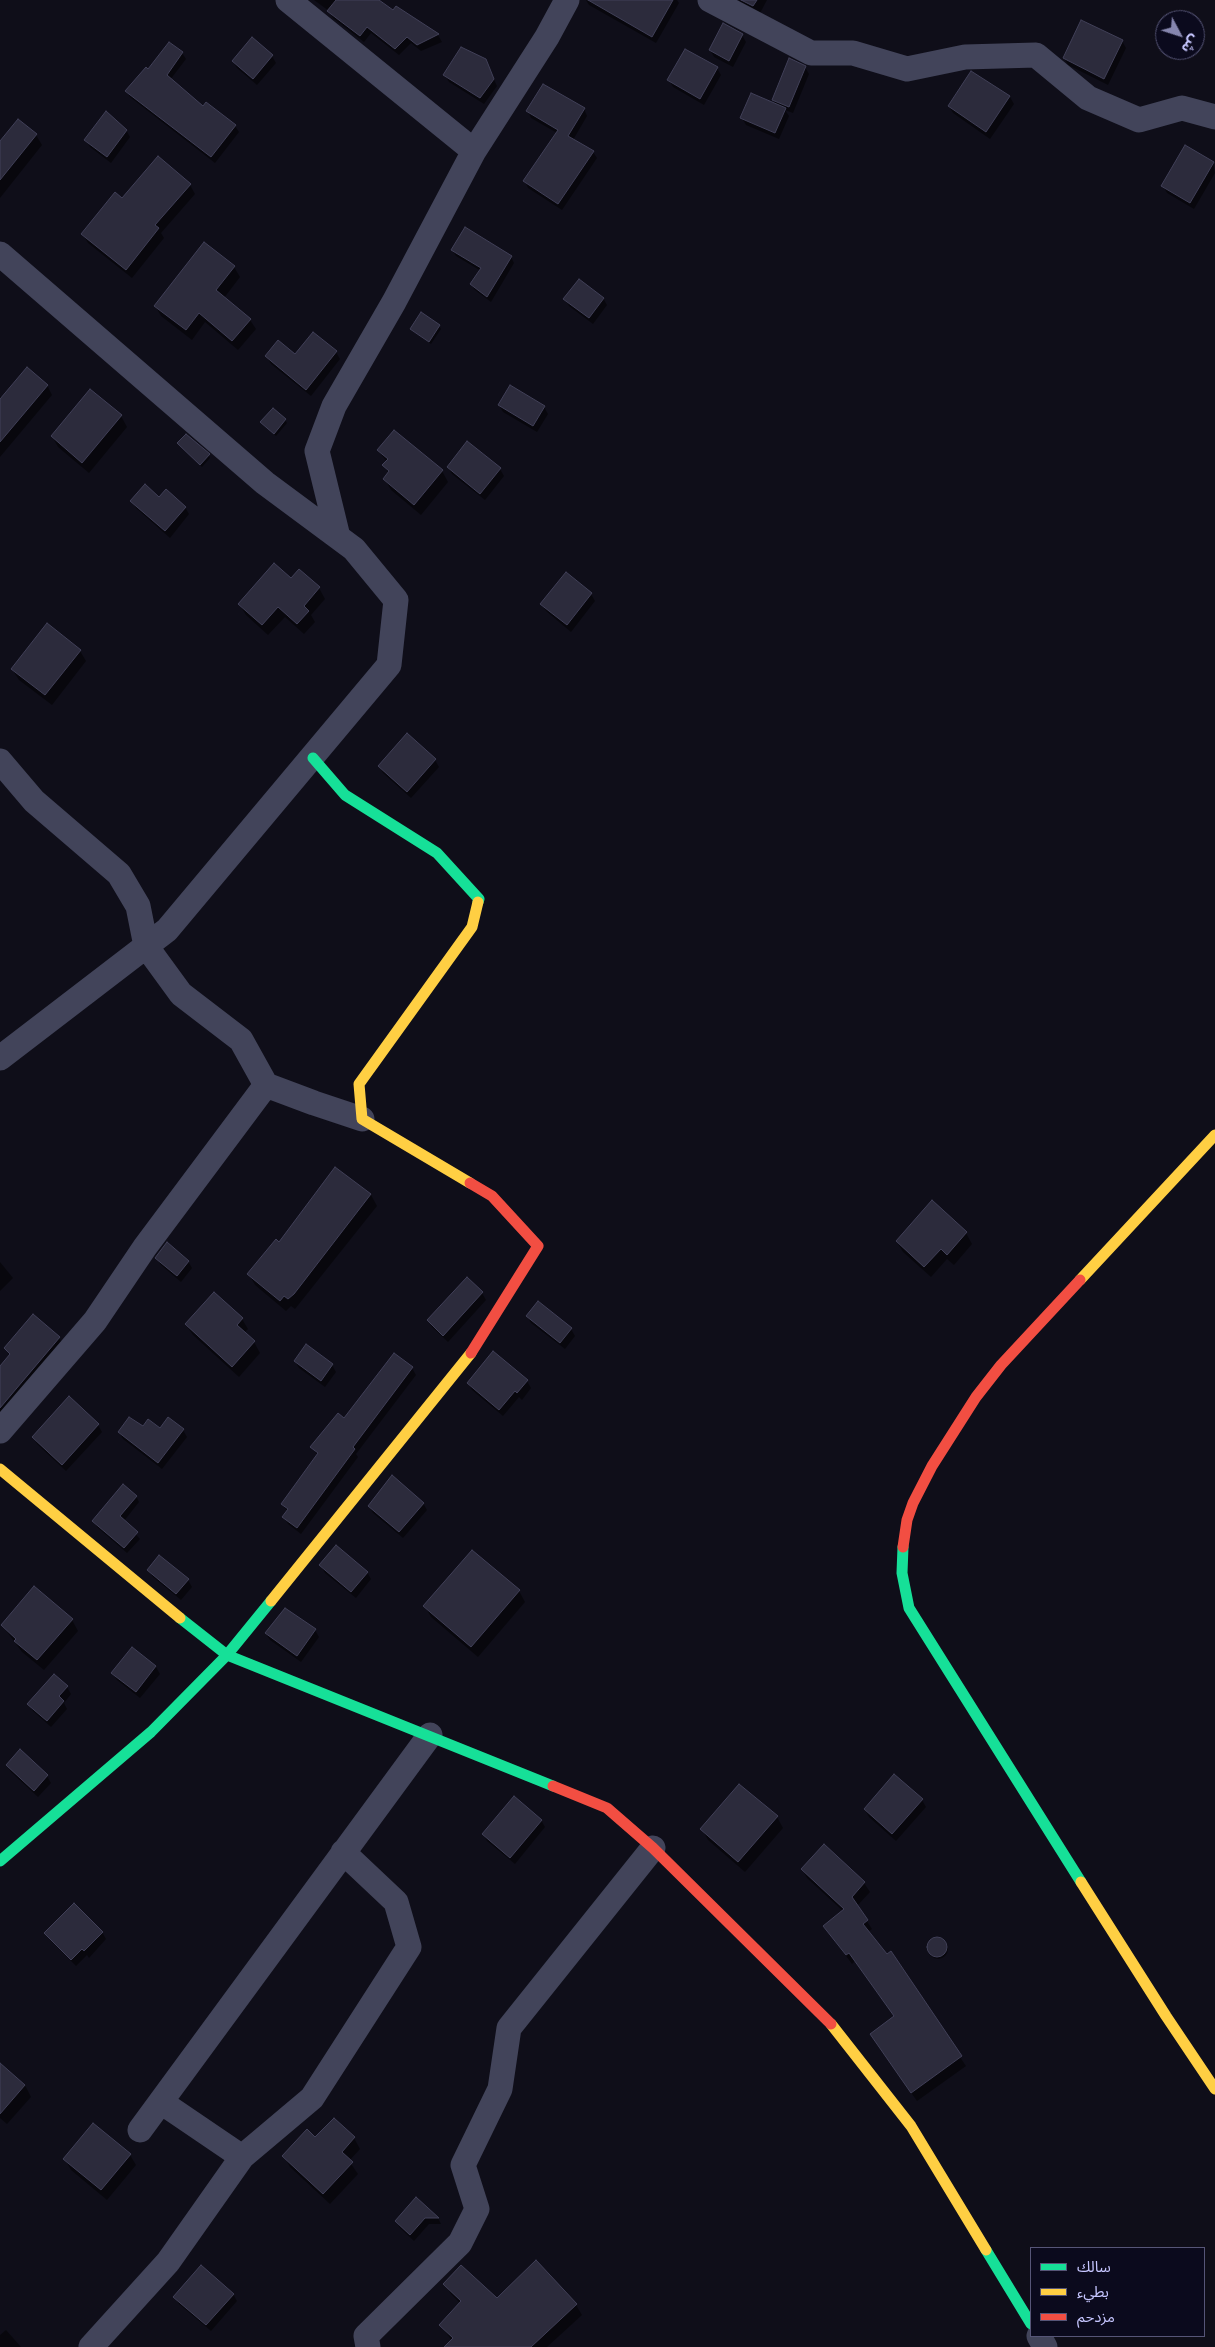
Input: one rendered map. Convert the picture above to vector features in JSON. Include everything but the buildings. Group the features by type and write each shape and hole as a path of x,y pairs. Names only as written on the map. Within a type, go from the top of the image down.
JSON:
{"street":[{"path":"288,0 474,151"},
{"path":"338,537 317,451 334,406 394,302 474,151 547,37 567,0"},
{"path":"710,0 811,54 853,53 907,69 965,57 1036,55 1088,98 1139,120 1182,108 1215,117"},
{"path":"0,254 265,483 354,550 396,600 389,665 167,930 0,1058"},
{"path":"313,758 346,795 437,853 479,899 472,927 359,1084 362,1119"},
{"path":"0,761 34,802 119,874 138,906 146,946 181,994 241,1040 266,1085 314,1104 362,1119 492,1196 538,1246 472,1352 227,1655 151,1732 0,1861"},
{"path":"0,1431 95,1321 145,1246 266,1085"},
{"path":"1215,1136 1001,1365 976,1397 940,1452 914,1503 906,1528 902,1555 902,1572 909,1608 1166,2016 1215,2089"},
{"path":"0,1469 129,1577 227,1655 430,1735 606,1808 653,1848 839,2032 911,2126 1030,2322"},
{"path":"140,2130 430,1735"},
{"path":"368,2347 366,2336 460,2243 477,2209 462,2165 500,2089 509,2028 653,1848"},
{"path":"91,2347 168,2262 242,2157 312,2098 409,1947 396,1902 343,1852"},
{"path":"161,2102 242,2157"}],"traffic: fast":[{"path":"313,758 345,795 437,853 479,899 478,902"},
{"path":"903,1547 902,1573 909,1608 1081,1882"},
{"path":"0,1861 151,1732 227,1655 271,1601"},
{"path":"180,1618 227,1655 553,1786"},
{"path":"986,2250 1030,2322"}],"traffic: slow":[{"path":"470,1183 362,1119 359,1084 472,927 478,902"},
{"path":"1080,1280 1215,1135"},
{"path":"271,1601 471,1353"},
{"path":"0,1469 180,1618"},
{"path":"1081,1882 1215,2089"},
{"path":"831,2024 911,2126 986,2250"}],"traffic: jam":[{"path":"470,1183 492,1196 538,1246 471,1353"},
{"path":"903,1547 907,1520 913,1503 932,1466 976,1397 1001,1365 1080,1280"},
{"path":"553,1786 607,1808 653,1848 831,2024"}]}
